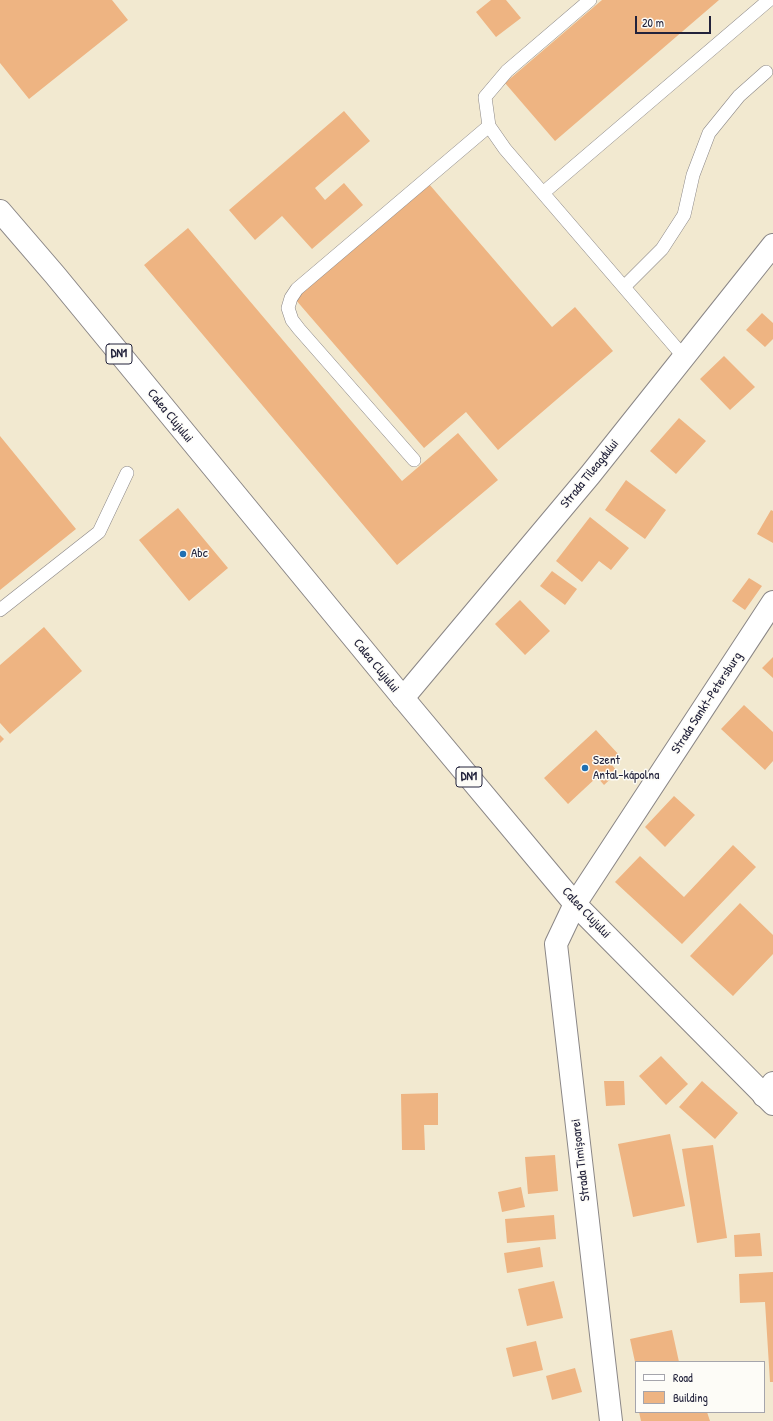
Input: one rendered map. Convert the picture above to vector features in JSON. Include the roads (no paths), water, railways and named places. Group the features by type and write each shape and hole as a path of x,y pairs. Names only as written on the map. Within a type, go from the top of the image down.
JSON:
{"street":[{"name":"Calea Clujului","path":"0,211 55,275 402,698 576,904 770,1094"},
{"name":"Strada Tileagdului","path":"402,698 590,475 773,245"},
{"name":"Strada Sankt-Petersburg","path":"576,904 773,602"},
{"name":"Strada Timișoarei","path":"576,904 556,944 611,1421"}],"lane":[{"path":"590,0 507,71 485,97 489,126 505,149 684,357"},
{"path":"543,193 769,0"},
{"path":"624,287 662,249 684,215 693,175 709,133 739,96 766,72"},
{"path":"414,460 299,329 292,320 288,308 291,298 298,289 489,126"},
{"path":"0,610 99,532 127,474"}],"place":[{"name":"Abc","path":"183,554"},
{"name":"Szent Antal-kápolna","path":"585,768"}]}
